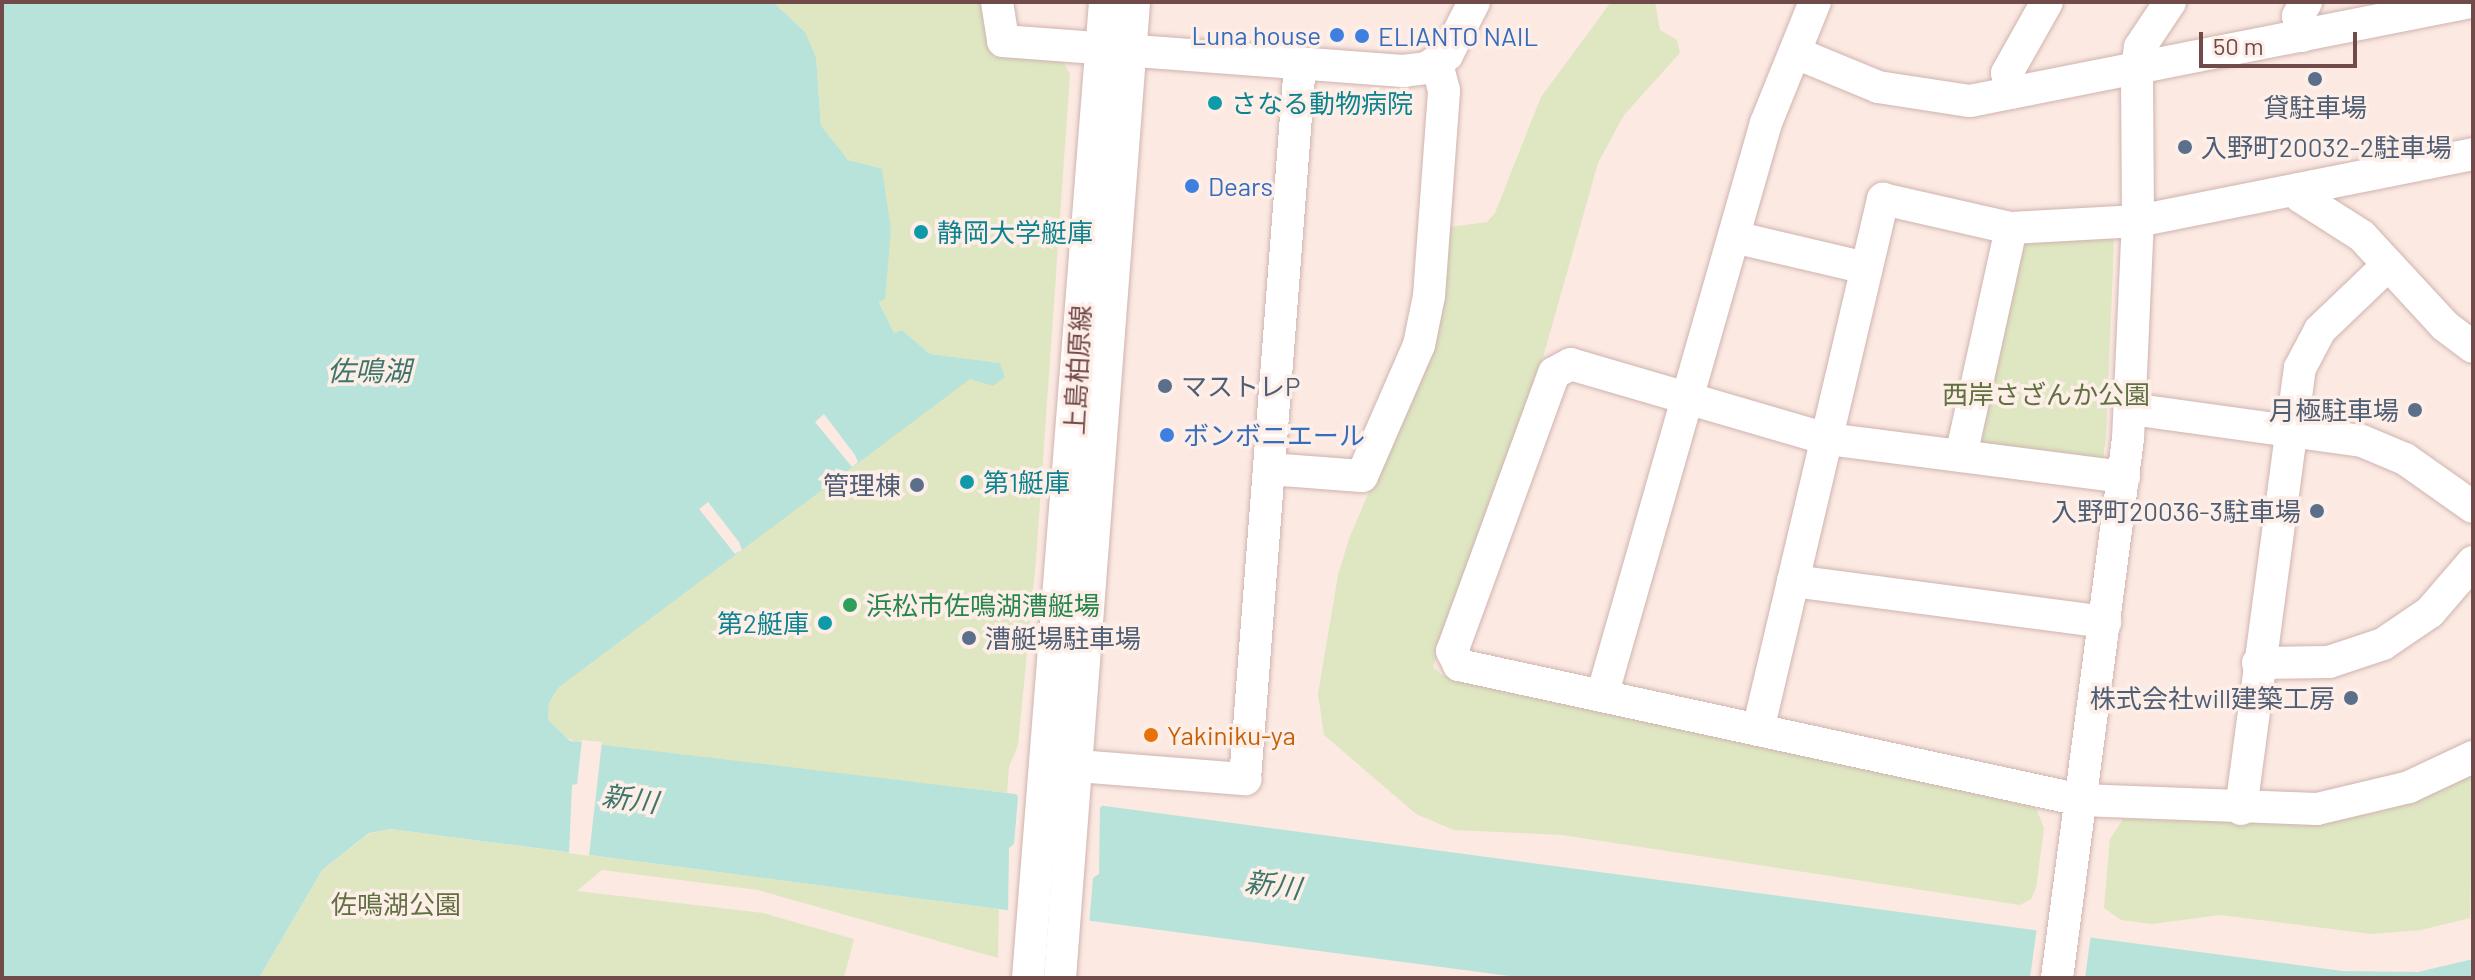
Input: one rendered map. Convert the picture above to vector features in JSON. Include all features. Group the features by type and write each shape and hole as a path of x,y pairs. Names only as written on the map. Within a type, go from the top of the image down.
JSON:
{"street":[{"path":"997,2 1003,41 1403,71 1437,62 1454,46 1474,2"},
{"name":"上島柏原線","path":"1105,2 1116,50"},
{"name":"上島柏原線","path":"1028,978 1047,941 1067,775 1116,50 1134,2"},
{"path":"1602,696 1766,123 1815,2"},
{"path":"2011,93 2007,73 2047,2"},
{"path":"2057,978 2131,409 2138,221 2137,68 2140,47 2170,2"},
{"path":"2302,36 2298,16 2306,2"},
{"path":"1796,53 1849,78 1932,99 1970,101 2470,2"},
{"path":"1269,469 1362,476 1419,345 1429,296 1444,91 1437,62"},
{"path":"1067,775 1245,779 1300,64"},
{"path":"1758,730 1883,199 2011,228 2138,221 2473,154"},
{"path":"2299,189 2301,197 2352,228 2445,326 2473,347"},
{"path":"1961,456 2011,228"},
{"path":"1734,237 1866,268"},
{"path":"2241,809 2290,428 2309,348 2335,315 2388,265"},
{"path":"2124,477 1827,439 1571,364 1554,373 1452,651 1459,665 1758,730 2080,806 2285,811 2348,805 2409,787 2473,757"},
{"path":"2131,409 2339,435 2384,449 2473,507"},
{"path":"2258,663 2329,662 2383,644 2430,612 2473,562"},
{"path":"1793,581 2105,622"},
{"name":"上島柏原線","path":"1047,941 1060,978"}],"green space":[{"path":"773,2 985,2 993,57 1062,61 1070,74 1036,560 1018,745 1009,767 1007,793 580,744 557,733 548,720 549,703 558,688 970,378 993,386 999,363 930,354 902,330 894,334 879,301 891,230 880,181 837,151 821,126 816,57 804,31"},
{"path":"1611,2 1655,2 1660,30 1677,40 1680,53 1624,115 1598,163 1540,368 1433,667 1442,675 2025,802 2036,808 2044,828 2036,888 2031,899 2020,905 1562,835 1454,830 1416,814 1324,735 1318,694 1338,575 1350,536 1431,349 1450,227 1487,222 1495,213 1541,97"},
{"name":"西岸さざんか公園","path":"2027,236 2111,236 2114,241 2106,436 2103,458 2092,466 1980,452 1971,440 2014,246"},
{"path":"2473,774 2470,918 2421,930 2371,934 2220,915 2152,924 2121,920 2104,908 2110,839 2123,819 2318,823 2383,811"},
{"name":"佐鳴湖公園","path":"391,829 999,909 998,958 758,890 602,870 577,891 763,913 854,939 844,978 259,978 322,870 370,833"}],"water":[{"name":"佐鳴湖","path":"2,2 773,2 805,32 816,57 821,126 848,160 882,169 891,230 885,299 879,302 894,333 902,330 930,354 1000,363 1005,377 993,386 970,379 558,688 549,703 548,720 570,741 1007,793 2342,971 2418,972 2473,959 2473,978 1525,978 391,829 369,833 322,870 259,978 2,978"}],"pier":[{"path":"824,414 855,455 858,462 852,467 815,422"},
{"path":"708,502 742,550 735,554 699,509"},
{"path":"582,740 602,742 589,856 569,853 572,785 577,784"},
{"path":"1014,790 1105,802 1100,808 1099,874 1093,878 1089,926 1008,914 1009,848 1014,844 1018,797"},
{"path":"2037,927 2091,934 2085,978 2030,978"}],"place":[{"name":"Luna house","path":"1337,35"},
{"name":"ELIANTO NAIL","path":"1362,36"},
{"name":"貸駐車場","path":"2315,79"},
{"name":"さなる動物病院","path":"1215,103"},
{"name":"入野町20032-2駐車場","path":"2185,147"},
{"name":"Dears","path":"1192,186"},
{"name":"静岡大学艇庫","path":"921,232"},
{"name":"マストレP","path":"1165,386"},
{"name":"月極駐車場","path":"2415,410"},
{"name":"ボンボニエール","path":"1167,435"},
{"name":"第1艇庫","path":"967,482"},
{"name":"管理棟","path":"917,485"},
{"name":"入野町20036-3駐車場","path":"2317,511"},
{"name":"浜松市佐鳴湖漕艇場","path":"850,605"},
{"name":"第2艇庫","path":"825,623"},
{"name":"漕艇場駐車場","path":"969,638"},
{"name":"株式会社will建築工房","path":"2351,698"},
{"name":"Yakiniku-ya","path":"1151,735"}],"water label":[{"name":"新川","path":"630,798"},
{"name":"新川","path":"1273,884"}]}
